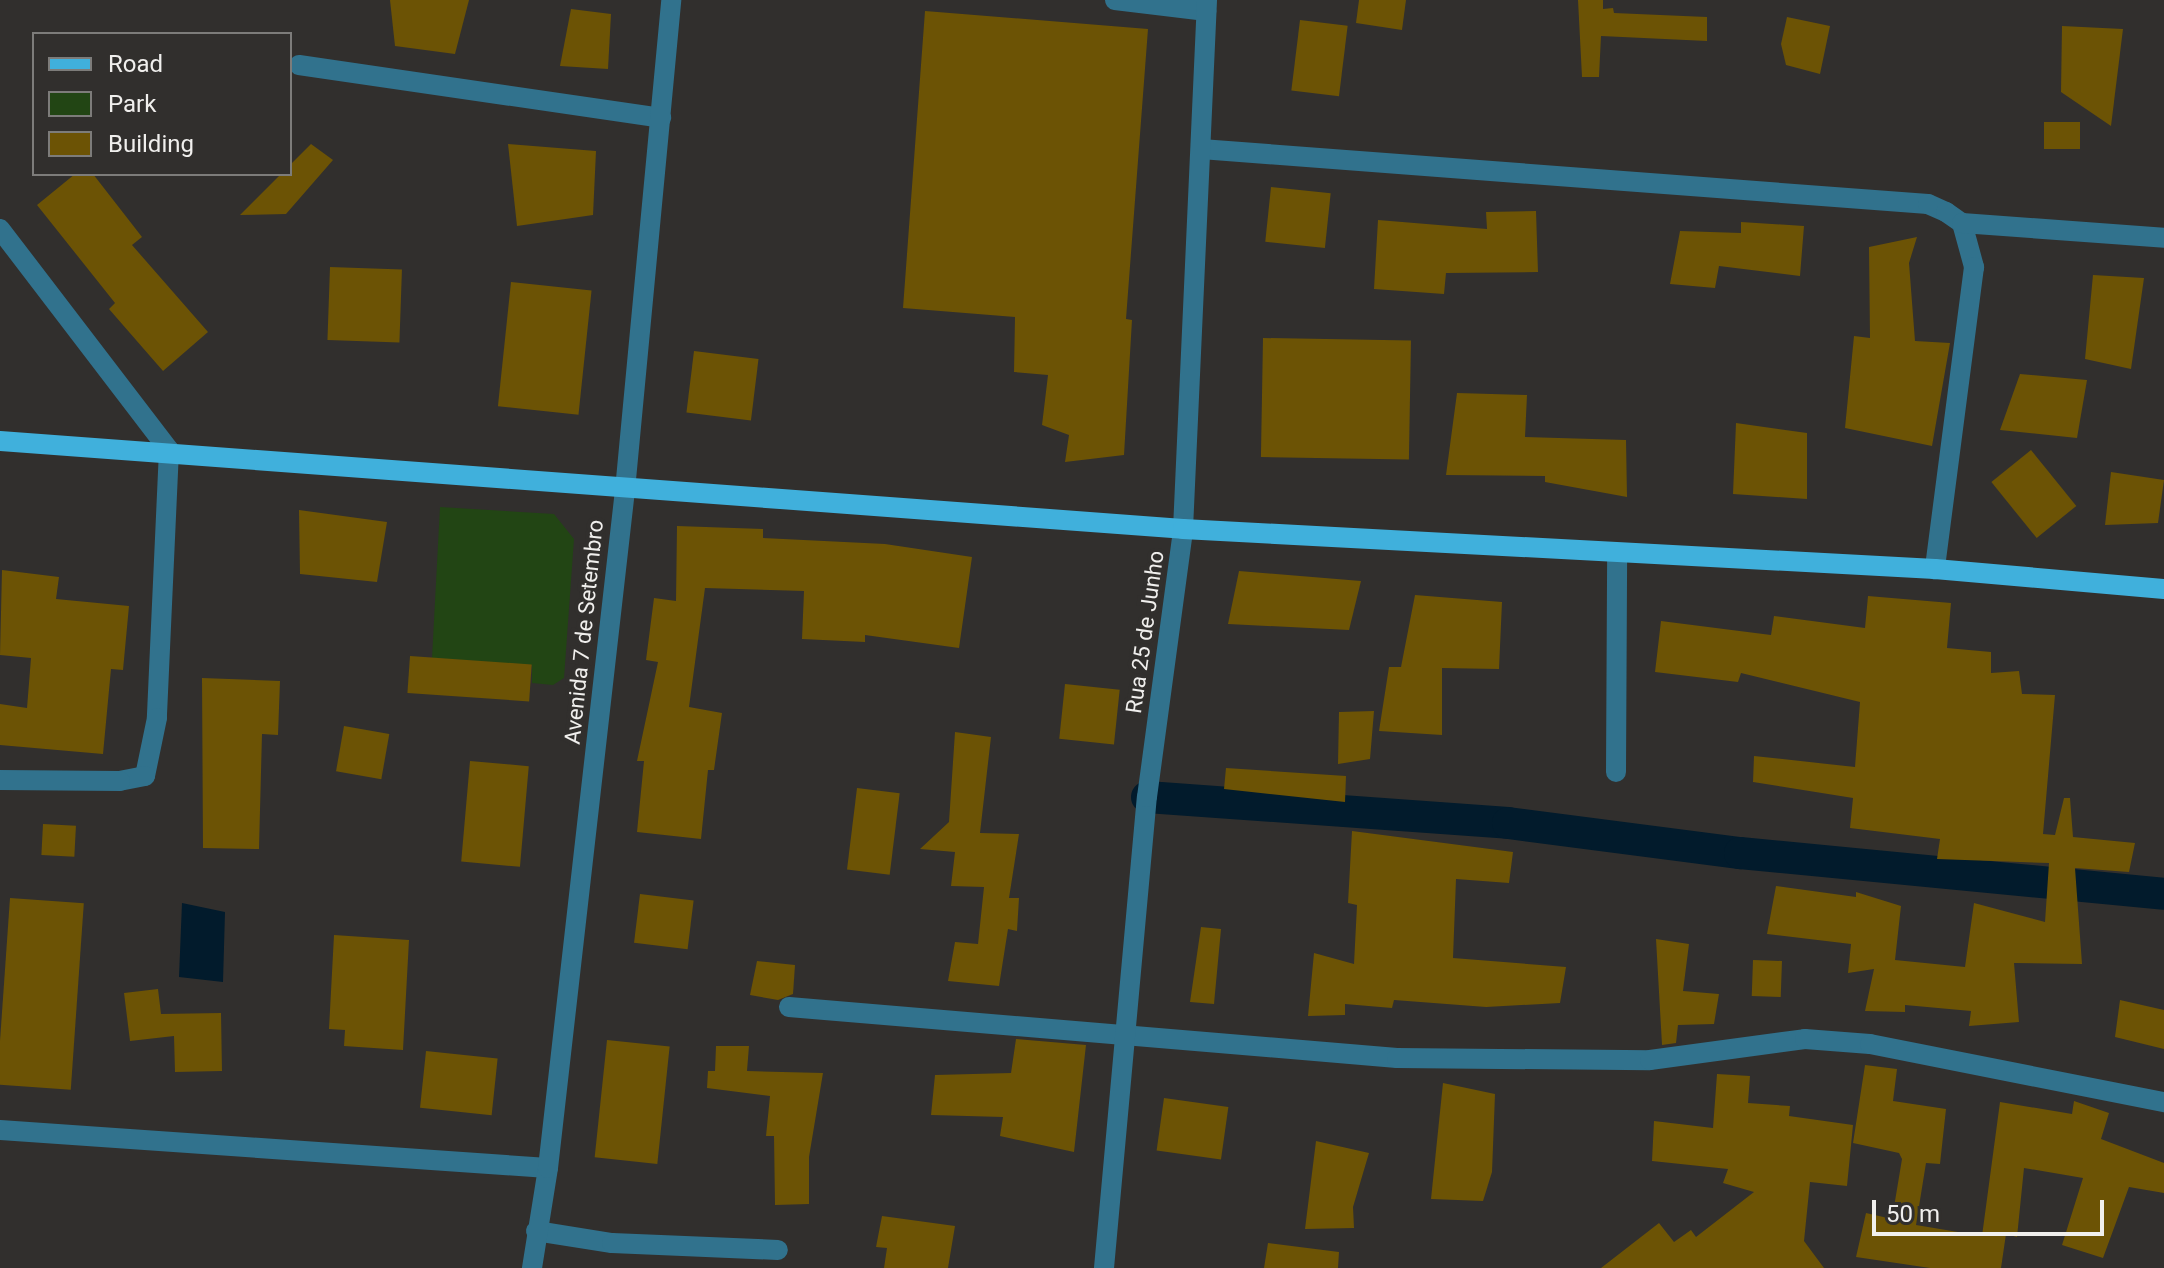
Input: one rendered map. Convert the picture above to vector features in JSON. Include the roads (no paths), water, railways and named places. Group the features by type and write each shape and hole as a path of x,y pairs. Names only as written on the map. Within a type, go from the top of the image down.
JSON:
{"main road":[{"path":"0,441 169,450 625,490 1183,529 1935,569 2164,589"}],"street":[{"name":"Avenida 7 de Setembro","path":"532,1268 548,1168 625,490 671,0"},
{"path":"1115,0 1207,5"},
{"name":"Rua 25 de Junho","path":"1104,1268 1147,797 1183,529 1207,5"},
{"path":"299,65 661,118"},
{"path":"1201,149 1928,204 1962,223 2164,238"},
{"path":"1935,569 1974,267 1962,223"},
{"path":"0,229 169,450 157,718 145,776 120,781 0,780"},
{"path":"1616,772 1617,554"},
{"path":"789,1007 1397,1058 1650,1060 1805,1039 1870,1044 2164,1102"},
{"path":"0,1130 548,1168"},
{"path":"536,1231 612,1243 778,1250"}],"water":[{"path":"182,903 225,912 223,982 179,977"}],"waterway":[{"path":"1147,797 1508,823 1740,853 2164,894"}]}
